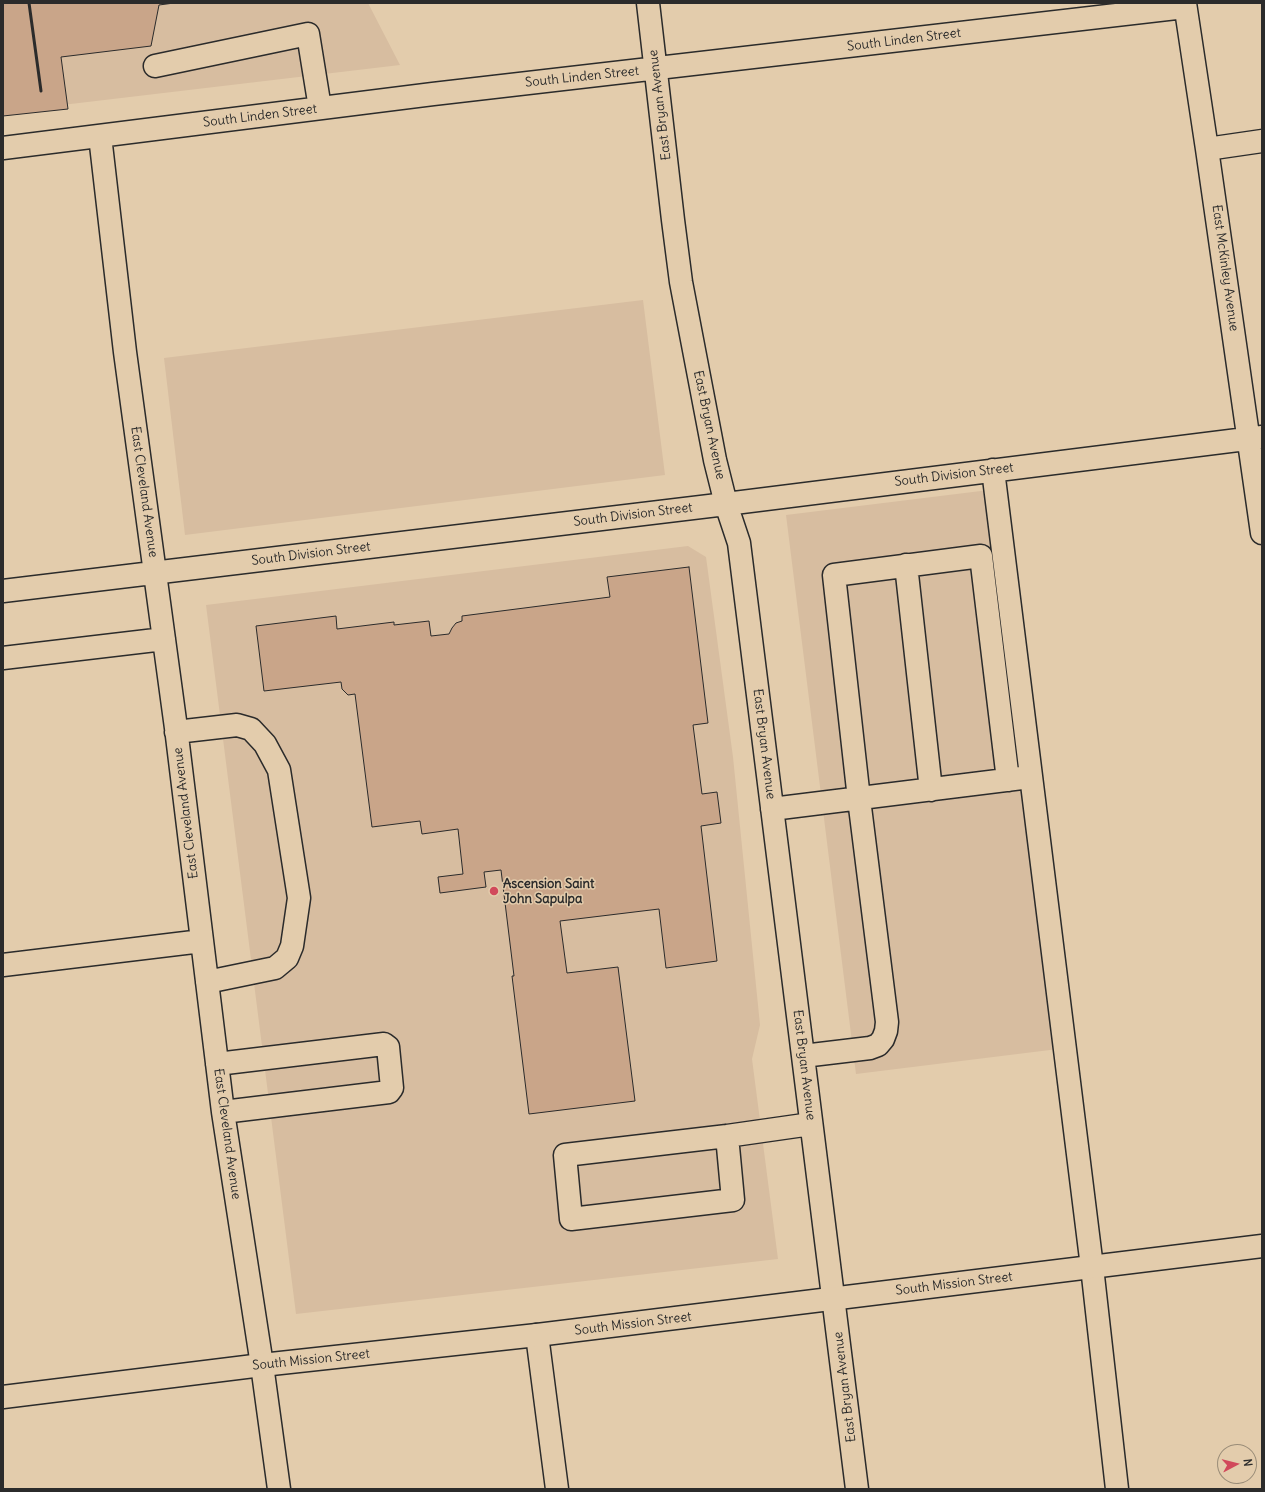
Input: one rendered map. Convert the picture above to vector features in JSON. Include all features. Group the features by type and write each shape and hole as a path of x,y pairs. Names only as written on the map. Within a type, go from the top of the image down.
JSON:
{"street":[{"name":"East Bryan Avenue","path":"648,3 681,282 715,460 726,504 739,543 857,1489"},
{"name":"South Linden Street","path":"3,148 433,94 656,69 1185,5"},
{"name":"East McKinley Avenue","path":"1185,5 1207,149 1256,438 1262,533"},
{"path":"155,66 308,34 320,108"},
{"name":"East Cleveland Avenue","path":"100,136 125,352 156,573 223,1112 262,1365 279,1489"},
{"path":"1207,149 1262,141"},
{"name":"South Division Street","path":"3,591 726,504 1256,438"},
{"path":"993,470 1092,1267 1117,1489"},
{"path":"803,1056 870,1048 878,1045 883,1039 887,1022 858,799 834,575 981,556 1008,780"},
{"path":"906,565 931,790"},
{"path":"3,658 164,639"},
{"path":"176,732 237,725 251,729 266,744 279,770 299,898 292,946 287,958 275,968 207,982"},
{"path":"772,809 1031,777"},
{"path":"3,965 202,941"},
{"path":"217,1064 384,1044 388,1047 392,1088 389,1092 223,1112"},
{"path":"727,1136 733,1200 571,1219 565,1155 727,1136 811,1124"},
{"name":"South Mission Street","path":"3,1397 262,1365 538,1335 1262,1246"},
{"path":"538,1335 557,1489"}],"shaded area":[{"path":"3,3 368,3 400,65 3,112"},
{"path":"643,300 665,475 185,535 164,358"},
{"path":"989,490 1058,1049 856,1074 786,515"},
{"name":"Ascension Saint John Sapulpa","path":"688,546 706,557 733,757 760,1025 752,1059 778,1259 296,1314 206,605"}],"building":[{"path":"3,3 174,3 159,5 151,46 61,57 68,109 3,116"},
{"path":"689,567 708,723 693,725 702,794 717,792 721,823 701,826 717,961 666,968 659,909 560,921 567,973 618,967 635,1101 529,1114 501,870 484,872 486,887 440,893 438,877 463,874 458,829 422,834 420,821 372,827 355,694 348,695 342,689 341,682 264,691 256,626 336,616 337,629 394,622 394,625 429,621 431,636 449,634 456,623 462,621 462,616 610,597 607,577"}],"railway":[{"path":"29,3 41,91"}],"place":[{"name":"Ascension Saint John Sapulpa","path":"494,891"}]}
